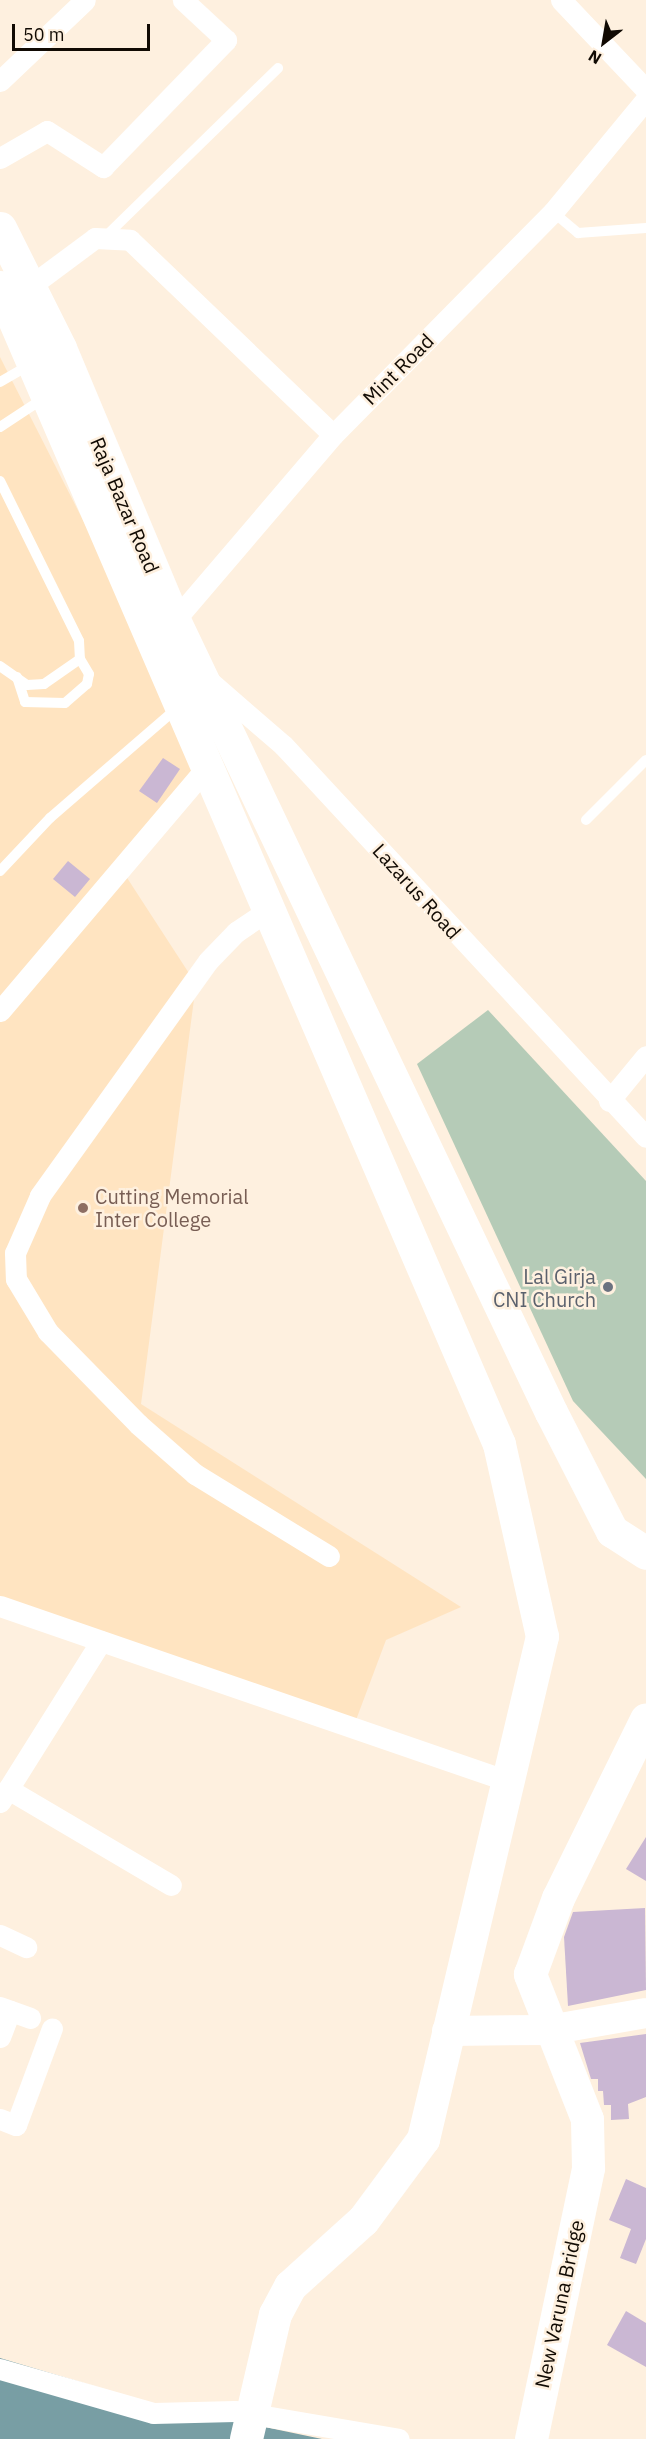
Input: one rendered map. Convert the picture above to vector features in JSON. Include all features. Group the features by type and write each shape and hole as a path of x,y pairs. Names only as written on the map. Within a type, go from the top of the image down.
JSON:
{"main road":[{"name":"Raja Bazar Road","path":"0,228 15,287 48,355 165,631 186,688 208,766 499,1444 542,1636 423,2139 407,2165 363,2220 304,2267 275,2314 246,2439"},
{"name":"Raja Bazar Road","path":"48,355 50,395 165,631"},
{"name":"Raja Bazar Road","path":"186,688 252,781 581,1472 612,1531 646,1553"},
{"name":"New Varuna Bridge","path":"531,2439 588,2168 587,2119 549,2030 530,1974 558,1898 646,1719"}],"street":[{"path":"0,81 85,0"},
{"path":"0,158 47,131 103,167 226,40 183,0"},
{"path":"561,0 646,90"},
{"name":"Mint Road","path":"165,631 333,435 553,212 646,99"},
{"path":"15,287 106,235 130,240 333,435"},
{"name":"Lazarus Road","path":"186,688 283,745 609,1101 646,1137"},
{"path":"0,1011 208,766"},
{"path":"270,909 215,953 40,1196 15,1253 16,1279 48,1332 138,1424 222,1492 329,1556"},
{"path":"609,1101 646,1056"},
{"path":"0,1606 508,1781"},
{"path":"101,1641 2,1798 171,1885"},
{"path":"0,1935 26,1947"},
{"path":"0,2037 5,2009 30,2018"},
{"path":"447,2031 549,2030 646,2013"},
{"path":"0,2119 16,2125 52,2028"},
{"path":"0,2369 153,2412 235,2412 399,2439"}],"lane":[{"path":"106,235 278,68"},
{"path":"553,212 578,233 646,228"},
{"path":"0,382 48,355"},
{"path":"0,427 50,395"},
{"path":"0,482 79,641 80,659 90,675 87,684 64,703 26,702 17,677"},
{"path":"0,666 27,685 44,684 80,659"},
{"path":"0,871 50,818 186,688"},
{"path":"586,820 646,760"}],"shaded area":[{"path":"0,357 208,766 0,999"},
{"name":"Cutting Memorial Inter College","path":"120,867 196,984 141,1404 461,1607 386,1640 353,1728 0,1606 0,1011"}],"green space":[{"path":"488,1010 646,1181 646,1479 573,1401 417,1064"}],"water":[{"path":"0,2358 150,2403 322,2439 0,2439"}],"building":[{"path":"163,758 180,769 157,803 139,791"},
{"path":"68,861 90,879 75,897 53,879"},
{"path":"646,1837 646,1881 626,1869"},
{"path":"645,1908 646,1990 568,2006 564,1937 573,1912"},
{"path":"646,2034 646,2097 628,2104 629,2119 611,2120 611,2105 604,2105 603,2091 598,2091 598,2079 591,2079 580,2043"},
{"path":"626,2179 646,2188 646,2239 636,2264 620,2258 631,2229 609,2220"},
{"path":"626,2311 646,2323 646,2367 607,2345"}],"place":[{"name":"Cutting Memorial Inter College","path":"83,1208"},
{"name":"Lal Girja CNI Church","path":"608,1287"}]}
